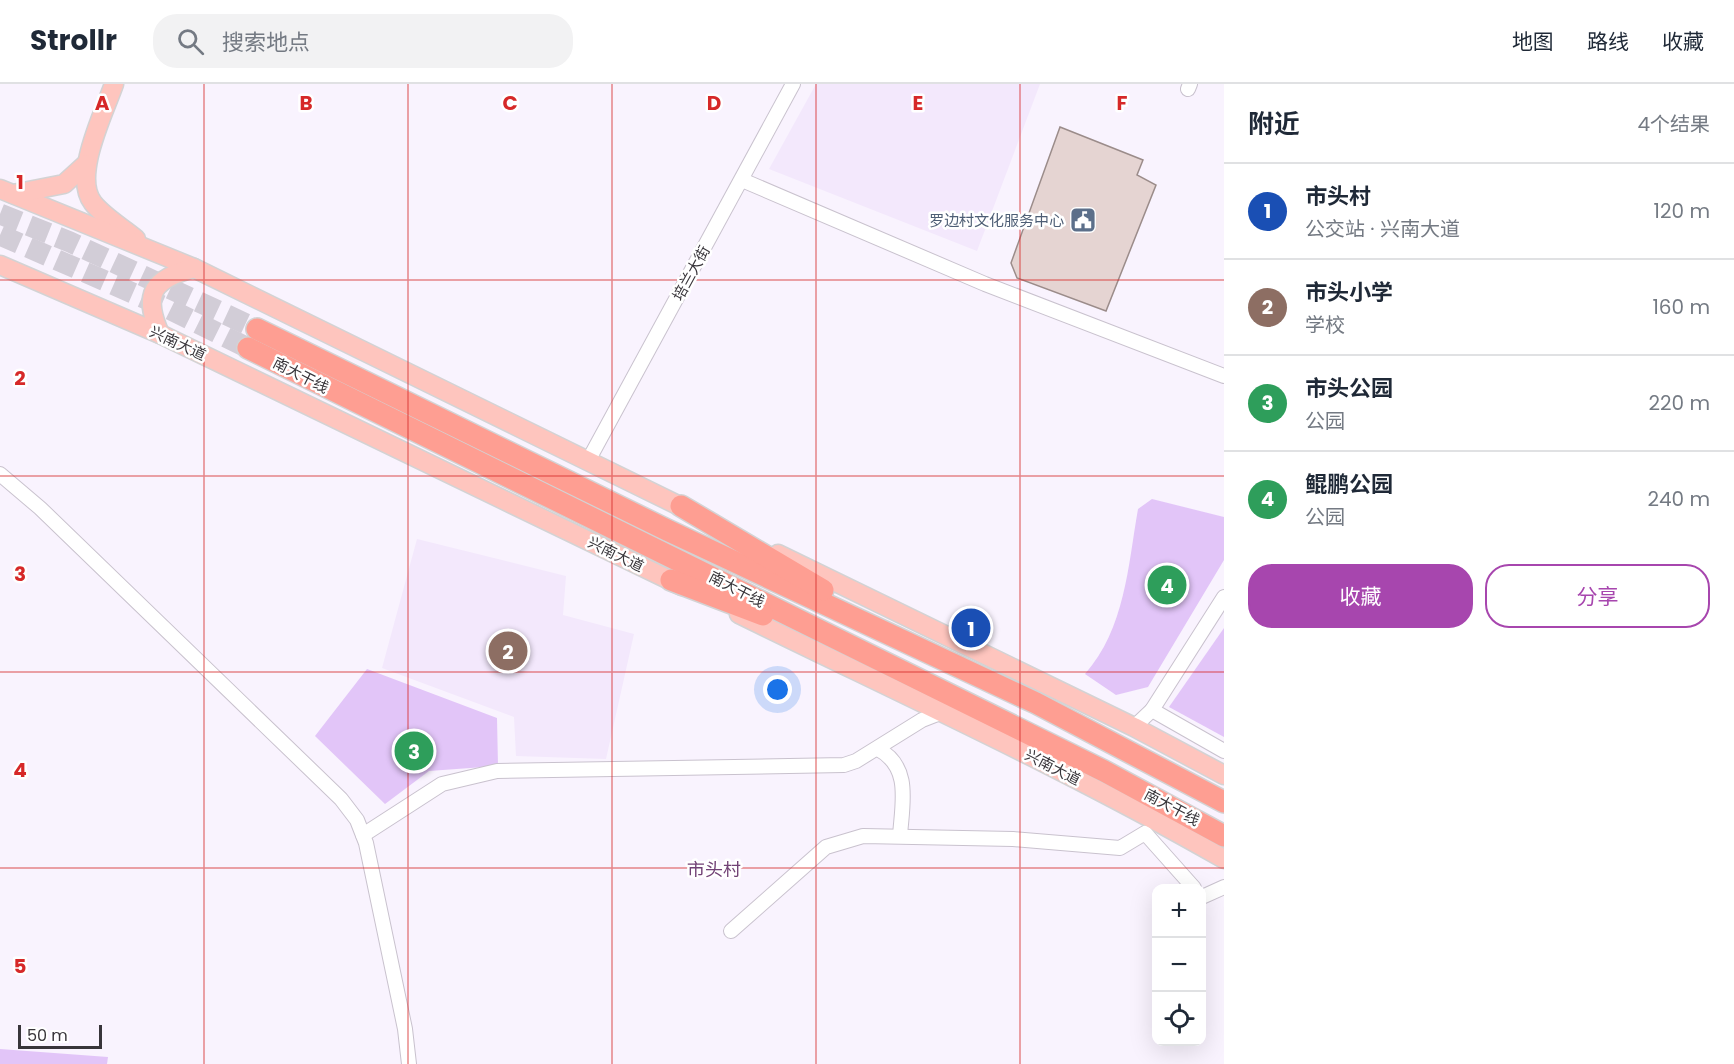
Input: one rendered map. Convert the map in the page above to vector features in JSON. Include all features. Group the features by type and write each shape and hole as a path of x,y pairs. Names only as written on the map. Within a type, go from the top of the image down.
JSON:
{"highway":[{"name":"南大干线","path":"257,328 667,530 1035,703 1224,802"},
{"name":"南大干线","path":"248,348 1020,729 1224,836"},
{"path":"681,506 934,656"},
{"path":"671,580 867,653"}],"main road":[{"path":"114,84 86,164 87,183 92,202 150,250"},
{"path":"6,192 64,184 86,164"},
{"path":"6,192 194,268 1134,727 1224,775"},
{"name":"兴南大道","path":"0,265 160,334 671,580 1131,806 1224,859"},
{"path":"160,334 150,312 155,288 169,275 194,268"}],"street":[{"name":"培兰大街","path":"588,460 793,84"},
{"path":"742,180 985,284 1224,376"},
{"path":"0,474 40,508 341,799 357,820 363,835 405,1029 409,1064"},
{"path":"1134,727 1152,710 1224,597"},
{"path":"1152,710 1224,751"},
{"path":"363,835 442,784 497,771 822,766 856,761 922,720 940,713"},
{"path":"878,749 888,754 899,766 903,787 900,836"},
{"path":"731,931 826,847 863,836 1014,839 1120,848 1145,833 1190,884"},
{"path":"1206,895 1224,887"}],"shaded area":[{"path":"816,84 1040,84 977,251 769,169"},
{"path":"1152,499 1224,517 1224,560 1148,687 1116,695 1085,674 1109,637 1117,617 1123,596 1138,509"},
{"path":"417,539 566,576 563,615 634,634 606,759 516,756 514,717 382,668"},
{"path":"1224,628 1224,737 1169,707"},
{"path":"367,669 497,718 498,766 429,771 385,804 315,736"},
{"path":"0,1049 108,1057 107,1064 0,1064"}],"building":[{"name":"罗边村文化服务中心","path":"1060,127 1143,160 1137,175 1156,185 1106,311 1017,278 1011,263"}],"tunnel":[{"path":"0,214 70,242 257,329"},
{"path":"0,235 167,308 248,348"}],"place":[{"name":"罗边村文化服务中心","path":"1083,220"},
{"name":"鲲鹏公园","path":"1167,585"},
{"name":"市头村","path":"971,628"},
{"name":"市头小学","path":"508,651"},
{"name":"市头公园","path":"414,751"}],"district":[{"name":"市头村","path":"714,869"}]}
